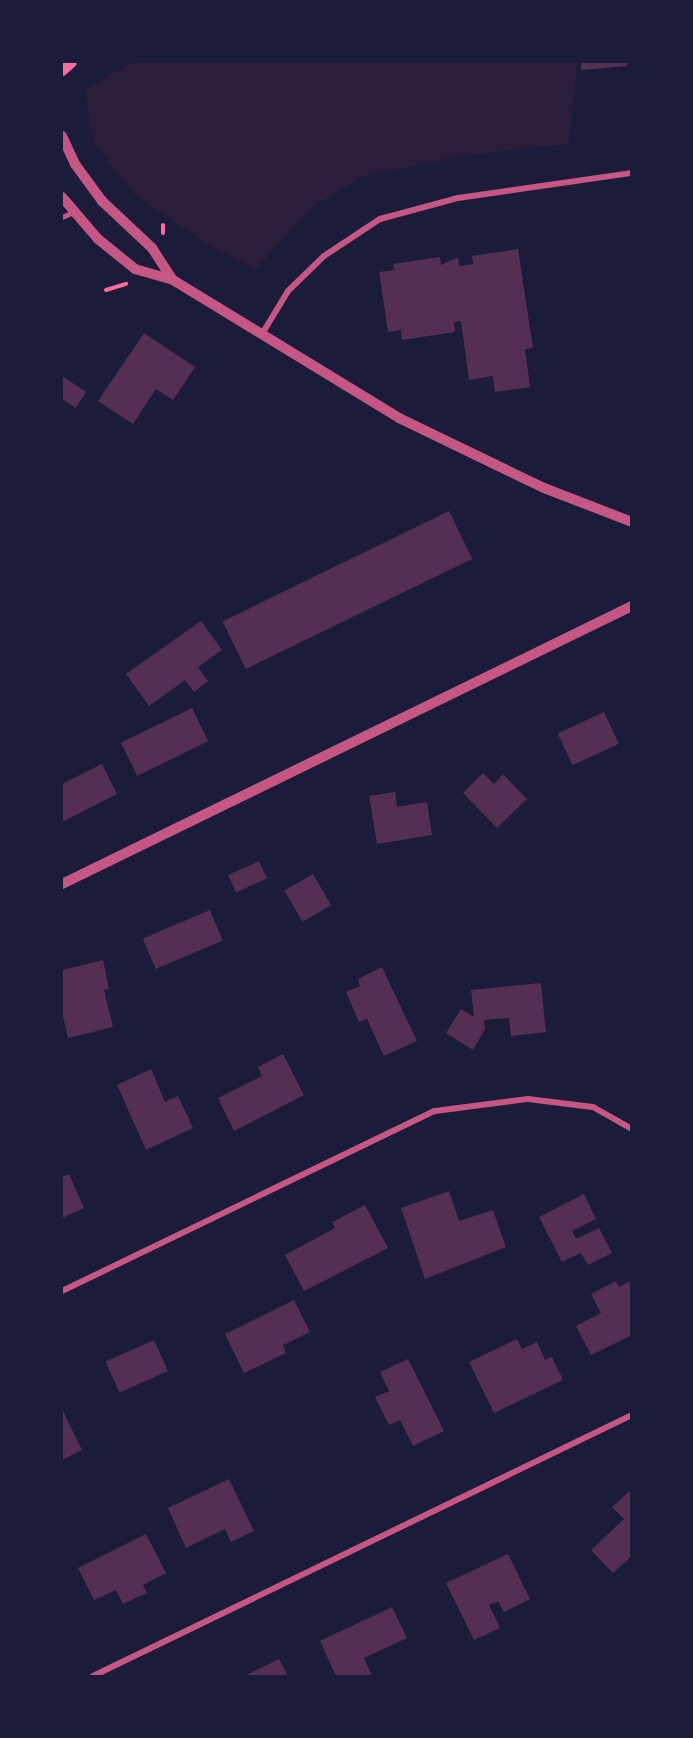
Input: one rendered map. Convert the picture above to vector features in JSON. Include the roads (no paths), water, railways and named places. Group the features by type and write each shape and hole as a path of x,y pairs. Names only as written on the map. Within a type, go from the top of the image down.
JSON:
{"main road":[{"path":"62,70 71,62"}],"street":[{"path":"62,136 75,164 102,201 152,248 172,280"},
{"path":"262,334 288,291 324,256 380,219 458,198 632,173"},
{"path":"62,197 73,212 135,269 172,280 399,418 544,488 632,522"},
{"path":"62,884 632,606"},
{"path":"62,1291 435,1111 528,1099 593,1107 632,1129"},
{"path":"93,1677 632,1414"}],"lane":[{"path":"62,217 73,212"}]}
